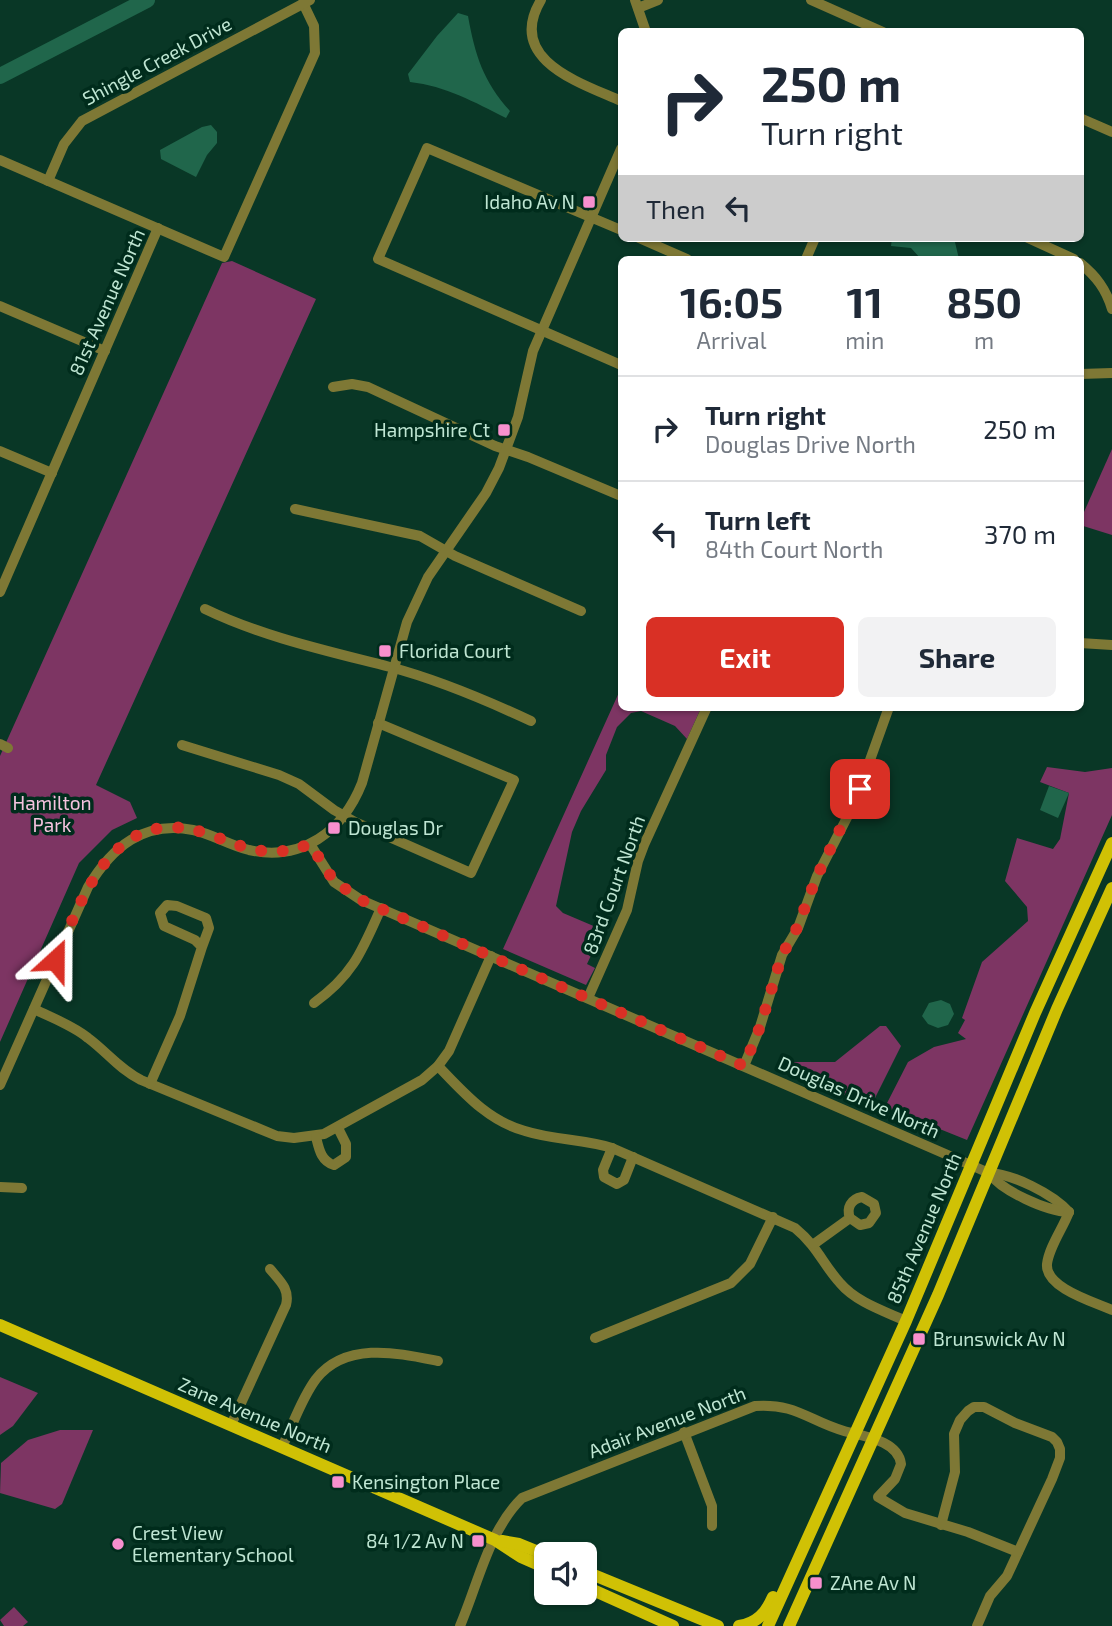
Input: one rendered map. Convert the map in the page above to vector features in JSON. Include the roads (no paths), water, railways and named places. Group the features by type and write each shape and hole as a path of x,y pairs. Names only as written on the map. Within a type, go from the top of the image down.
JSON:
{"main road":[{"name":"85th Avenue North","path":"768,1626 906,1321 1074,925 1112,843"},
{"name":"85th Avenue North","path":"789,1626 1112,888"},
{"path":"1074,925 1091,933"},
{"name":"Zane Avenue North","path":"0,1325 495,1540 534,1563"},
{"path":"739,1626 757,1620 768,1608 804,1531 819,1514"},
{"name":"Zane Avenue North","path":"495,1540 519,1544 534,1550"},
{"path":"597,1576 714,1624 726,1626"},
{"path":"597,1592 673,1626"},
{"path":"796,1626 798,1605"}],"street":[{"path":"541,0 533,20 533,34 543,59 564,76 618,100"},
{"path":"645,28 637,4 658,0"},
{"path":"810,0 874,28"},
{"name":"Shingle Creek Drive","path":"48,181 64,144 82,121 307,2"},
{"name":"81st Avenue North","path":"0,592 158,228 224,257 315,53 314,26 307,2"},
{"path":"1084,120 1112,132"},
{"path":"618,229 427,148 378,259 618,364"},
{"path":"0,1085 88,887 107,858 128,841 157,830 175,828 193,830 232,845 266,853 284,852 310,844 345,816 362,783 393,667 416,599 445,551 486,493 507,450 518,416 528,367 618,156"},
{"path":"0,160 158,228"},
{"path":"648,242 680,256"},
{"path":"1037,242 1067,256"},
{"path":"1084,266 1094,274 1104,289 1112,309"},
{"path":"0,306 105,351"},
{"path":"1084,373 1111,370"},
{"path":"333,387 352,384 368,387 495,446 618,495"},
{"path":"0,451 51,473"},
{"path":"295,509 420,536 445,551 581,611"},
{"path":"205,609 249,629 393,667 483,698 531,721"},
{"path":"1084,643 1112,645"},
{"name":"83rd Court North","path":"588,998 627,910 644,845 705,711"},
{"path":"744,1066 760,1027 782,955 797,928 817,876 855,802 888,711"},
{"path":"182,745 279,775 299,784 345,816 471,873 514,780 378,723"},
{"name":"Douglas Drive North","path":"310,844 334,881 361,900 989,1173 1000,1174 1052,1196 1069,1212 1047,1264 1051,1279 1060,1286 1112,1310"},
{"path":"150,1084 180,1016 209,928 206,918 177,906 167,905 160,914 164,926 195,940 202,947"},
{"path":"314,1003 348,973 360,955 381,908"},
{"path":"34,1009 76,1029 126,1072 150,1084 277,1136 316,1137 404,1092 438,1066 458,1033 491,956"},
{"path":"438,1066 471,1101 505,1124 524,1131 612,1148 795,1228 814,1244 841,1285 867,1304 906,1321"},
{"path":"316,1137 322,1157 327,1163 334,1165 346,1157 347,1151 338,1128"},
{"path":"612,1148 603,1170 604,1177 610,1182 617,1184 624,1180 633,1157"},
{"path":"0,1187 22,1188"},
{"path":"595,1338 732,1283 750,1264 772,1217"},
{"path":"814,1244 850,1218"},
{"path":"231,1425 286,1305 285,1288 271,1269"},
{"path":"282,1447 310,1389 327,1368 339,1361 366,1352 401,1354 438,1361"},
{"name":"Adair Avenue North","path":"460,1626 495,1540 522,1498 741,1410 770,1405 799,1411 843,1431 874,1437"},
{"path":"941,1525 956,1472 953,1440 958,1425 968,1411 974,1407 984,1408 1052,1437 1060,1449 1057,1467 1007,1576 990,1596 977,1626"},
{"path":"684,1432 712,1506 712,1525"},
{"path":"874,1437 897,1453 901,1464 895,1479 878,1497 905,1513 987,1539 1018,1552"}],"waterway":[{"path":"0,76 147,0"}],"place":[{"name":"Idaho Av N","path":"589,202"},
{"name":"Hampshire Ct","path":"504,430"},
{"name":"Florida Court","path":"385,651"},
{"name":"Douglas Dr","path":"334,828"},
{"name":"Brunswick Av N","path":"919,1339"},
{"name":"Kensington Place","path":"338,1482"},
{"name":"84 1/2 Av N","path":"478,1541"},
{"name":"Crest View Elementary School","path":"118,1544"},
{"name":"ZAne Av N","path":"816,1583"}],"park label":[{"name":"Hamilton Park","path":"52,814"}]}
